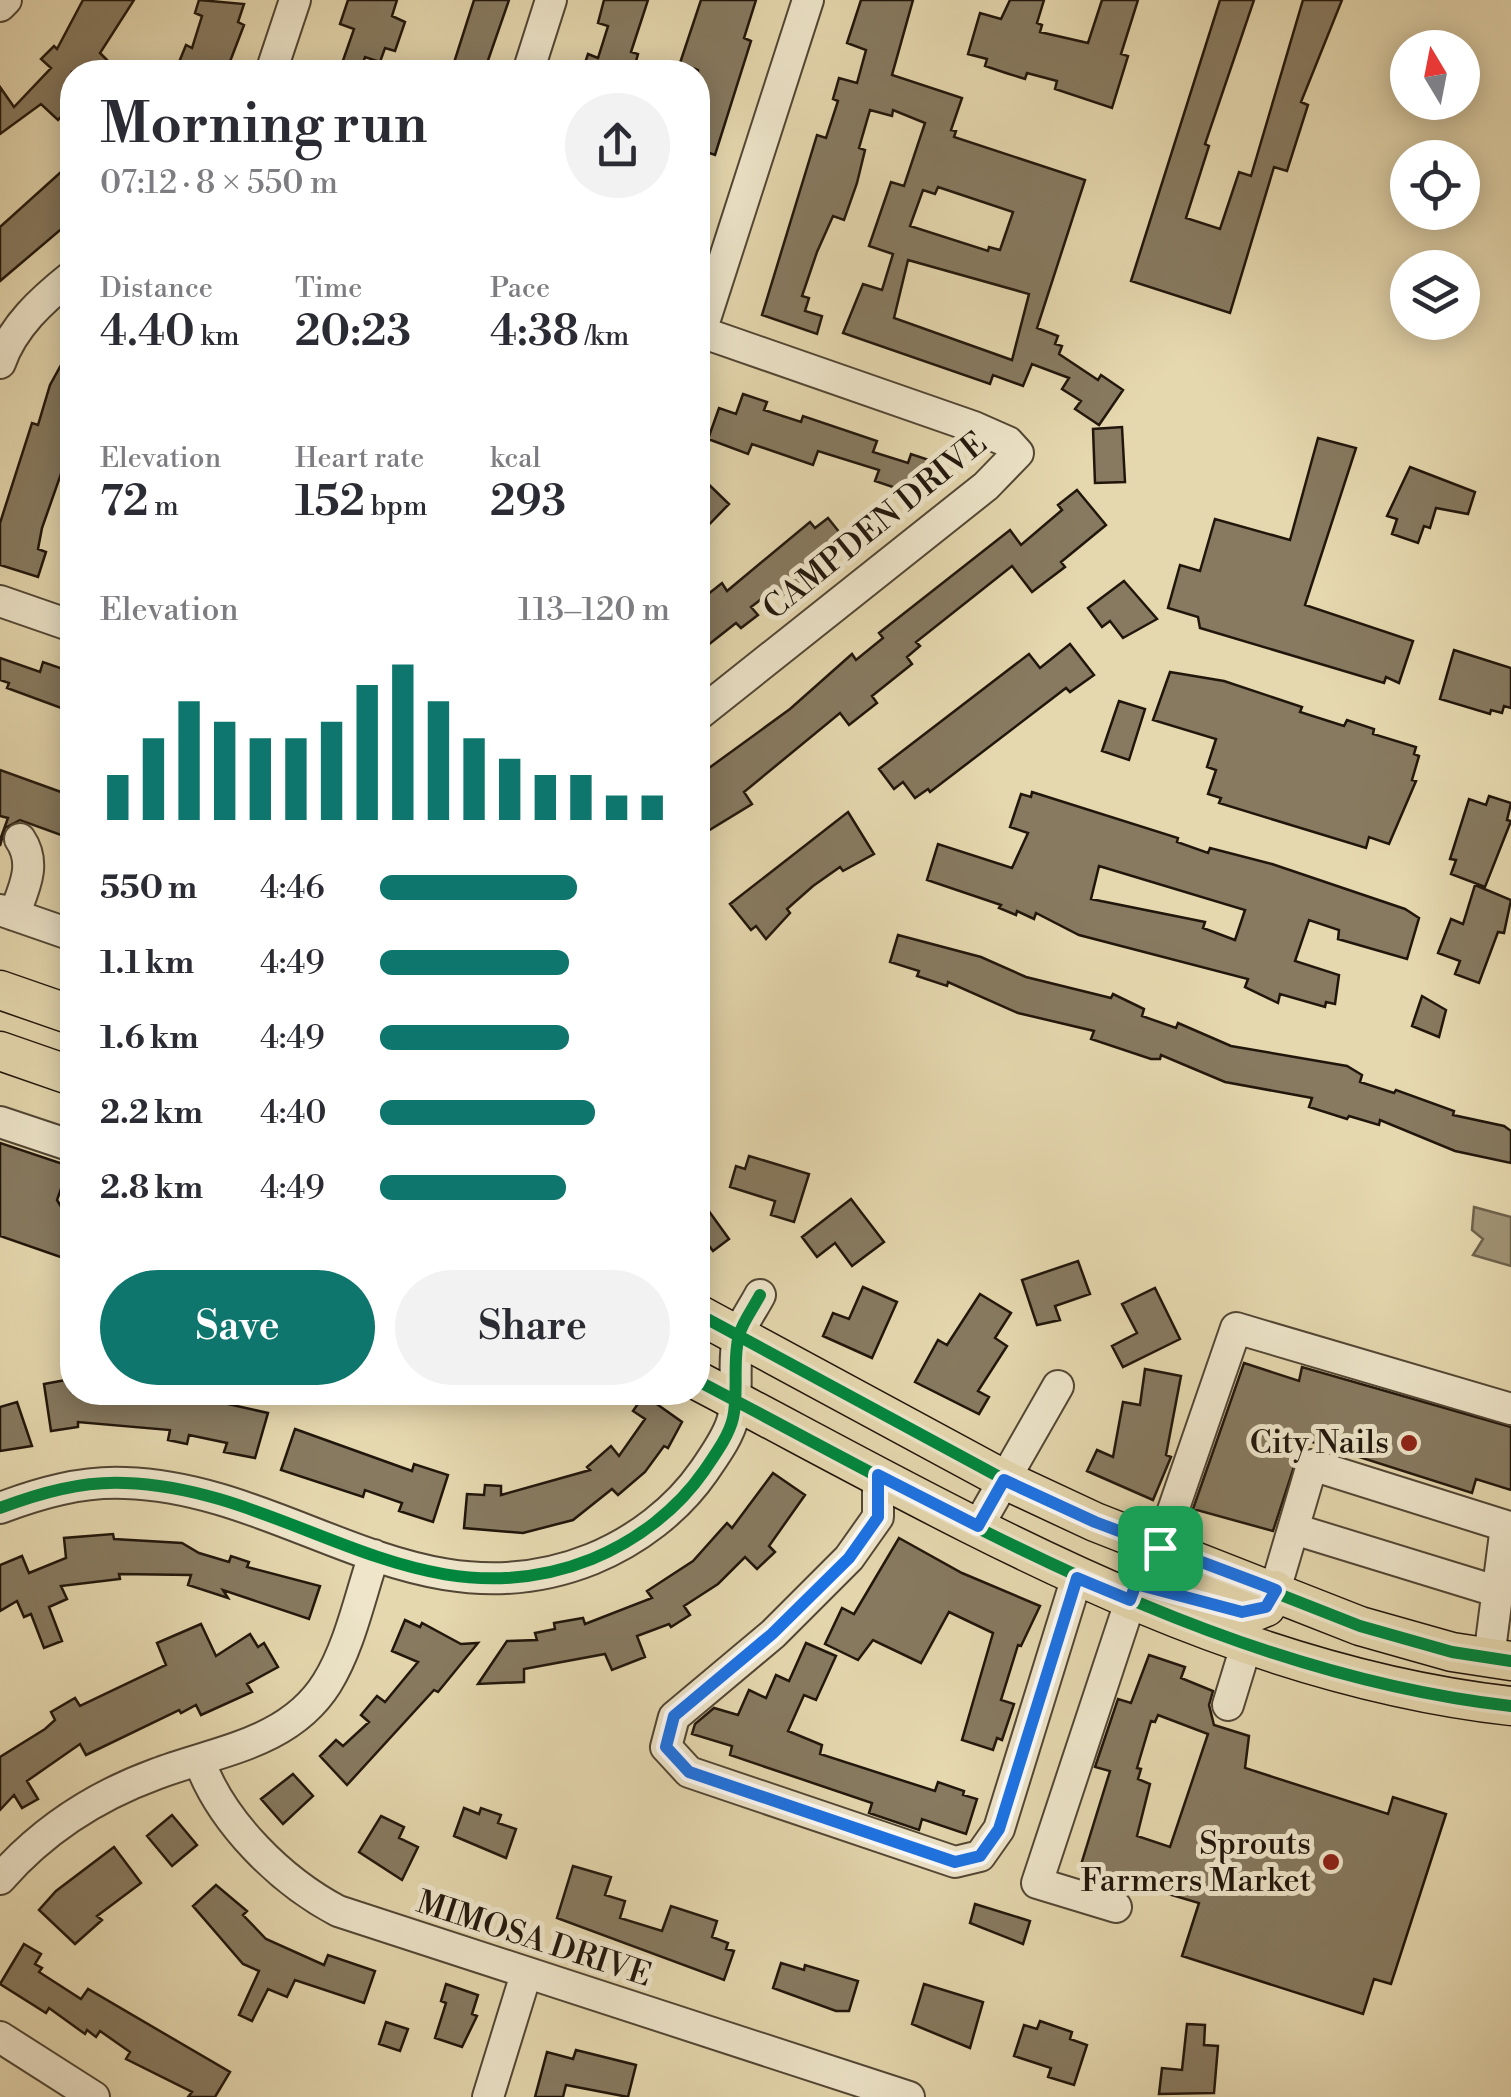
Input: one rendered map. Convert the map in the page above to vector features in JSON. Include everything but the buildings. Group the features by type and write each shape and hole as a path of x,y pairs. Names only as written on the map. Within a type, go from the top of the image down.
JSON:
{"main road":[{"path":"0,990 60,1011"},
{"path":"0,1051 60,1072"},
{"path":"710,1320 1004,1480 1160,1548 1276,1590 1360,1626 1452,1652 1500,1659"},
{"path":"710,1387 1077,1578 1242,1612 1266,1607 1276,1590"},
{"path":"1133,1592 1247,1642 1346,1676 1438,1698 1511,1706"}],"street":[{"path":"0,6 6,0"},
{"path":"275,60 296,0"},
{"path":"532,60 551,0"},
{"path":"710,302 808,0"},
{"path":"0,363 16,330 60,288"},
{"name":"CAMPDEN DRIVE","path":"710,340 974,427 1008,442 1018,453 986,486 710,704"},
{"path":"0,601 60,622"},
{"path":"20,839 30,854 30,864 7,912 60,931"},
{"path":"0,1122 60,1142"},
{"path":"0,1508 77,1486 142,1484 226,1503 374,1555 463,1580 509,1580 567,1569 634,1538 686,1493 733,1421 739,1336 760,1295"},
{"path":"1160,1548 1236,1328 1511,1409"},
{"path":"978,1526 1058,1386"},
{"path":"1276,1590 1312,1465 1509,1525 1499,1592 1500,1659"},
{"path":"878,1475 878,1517 849,1558 772,1634 674,1716 666,1747 689,1772 955,1862 980,1856 999,1829 1077,1578"},
{"path":"1294,1530 1499,1592"},
{"path":"0,1880 76,1812 154,1774 276,1732 308,1707 335,1665 374,1555"},
{"path":"1116,1907 1038,1883 1133,1592"},
{"path":"1228,1705 1247,1642"},
{"name":"MIMOSA DRIVE","path":"199,1760 220,1805 303,1893 338,1911 855,2089 909,2097"},
{"path":"488,2097 526,1974"},
{"path":"0,2037 94,2097"}],"shaded area":[{"path":"1474,1207 1511,1217 1511,1266 1473,1255 1483,1239 1472,1230"}],"cycle path":[{"path":"0,1508 61,1489 125,1483 186,1491 244,1507 412,1567 469,1577 529,1576 592,1559 640,1534 668,1511 717,1452 733,1418 739,1335 760,1295"},
{"path":"710,1320 1005,1480 1095,1522 1360,1626 1452,1652 1511,1661"},
{"path":"710,1387 991,1534 1192,1624 1296,1660 1402,1688 1511,1706"}],"place":[{"name":"City Nails","path":"1409,1443"},
{"name":"Sprouts Farmers Market","path":"1331,1862"}],"route":[{"path":"878,1475 978,1526 1004,1480 1160,1548 1276,1590 1272,1600 1256,1611 1242,1612 1136,1584 1130,1600 1077,1578 1039,1689 999,1829 980,1856 955,1862 713,1782 689,1772 666,1747 674,1716 772,1634 849,1558 878,1517 878,1475"}]}
